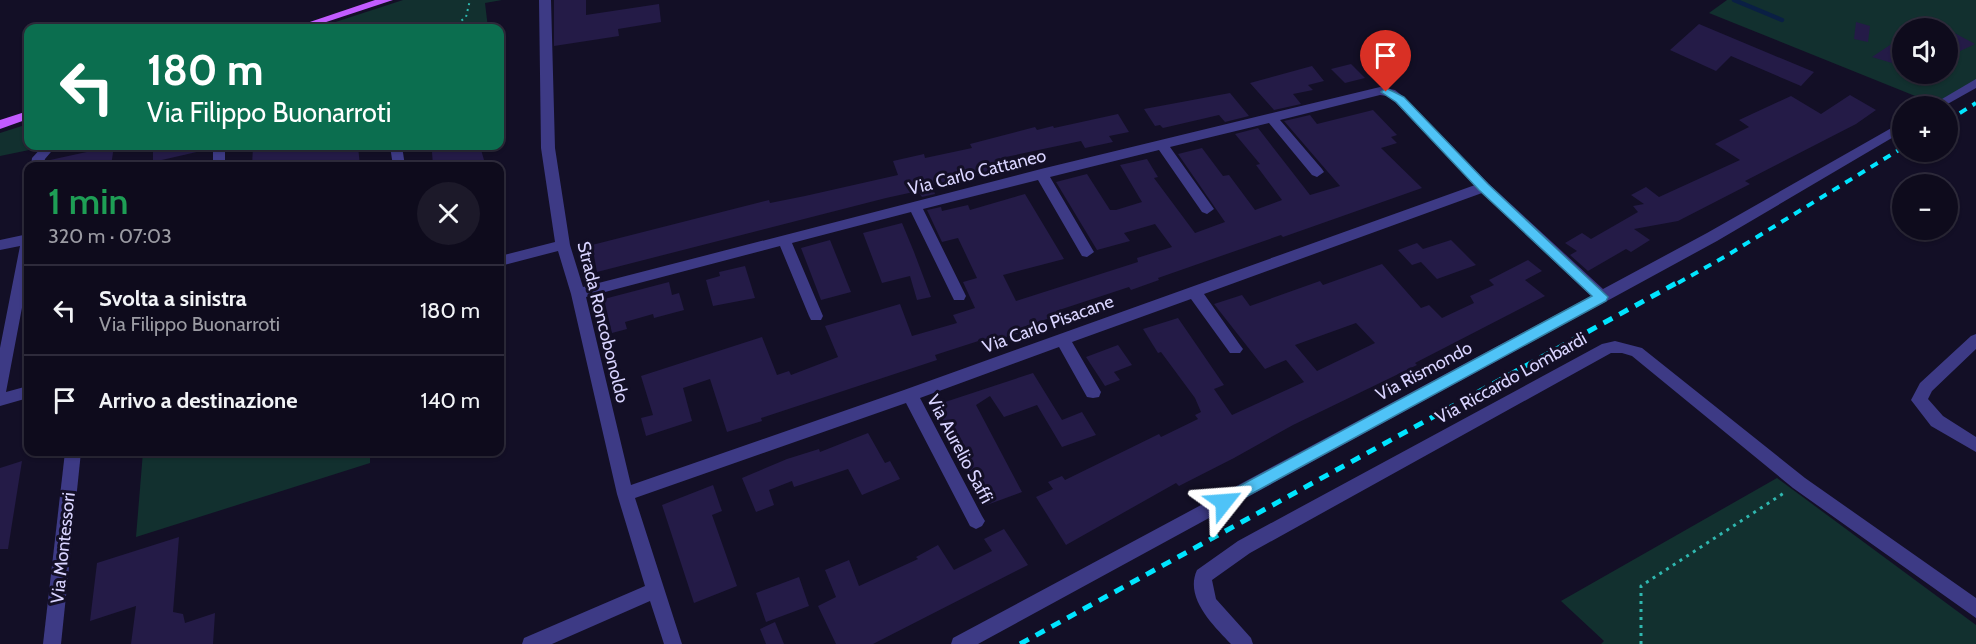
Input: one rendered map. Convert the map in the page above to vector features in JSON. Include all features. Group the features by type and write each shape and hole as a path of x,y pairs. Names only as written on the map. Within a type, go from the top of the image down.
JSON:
{"main road":[{"path":"311,24 387,0"},
{"path":"0,124 24,116"}],"street":[{"name":"Strada Roncobonoldo","path":"545,0 548,148 563,245 578,294 625,494 654,591 673,644"},
{"path":"1953,96 1976,83"},
{"name":"Via Carlo Cattaneo","path":"578,294 915,206 1370,92 1386,92 1400,100 1484,187"},
{"path":"1270,117 1317,172"},
{"name":"Via Rismondo","path":"960,644 1712,237 1892,132"},
{"path":"1161,144 1207,209"},
{"path":"1041,174 1087,252"},
{"path":"1484,187 1602,297"},
{"name":"Via Carlo Pisacane","path":"625,494 910,395 1484,187"},
{"path":"915,206 959,296"},
{"path":"0,245 24,240"},
{"path":"784,240 816,316"},
{"path":"504,260 563,245"},
{"path":"0,388 24,260"},
{"path":"1193,291 1235,349"},
{"path":"1062,339 1093,392"},
{"path":"1976,340 1926,387 1918,400 1937,421 1976,445"},
{"name":"Via Riccardo Lombardi","path":"1244,644 1204,598 1203,576 1209,571 1244,547 1607,348 1628,347 1637,352 1799,483 1976,609"},
{"path":"0,400 24,393"},
{"name":"Via Aurelio Saffi","path":"910,395 976,520"},
{"name":"Via Montessori","path":"52,644 73,456"},
{"path":"531,644 654,591"}],"path":[{"path":"458,24 466,19 470,11 470,0"},
{"path":"1641,644 1641,586 1799,483"}],"green space":[{"path":"403,0 502,0 485,3 488,24 329,24"},
{"path":"1727,0 1976,0 1976,82 1955,96 1915,96 1709,13"},
{"path":"24,125 24,150 29,150 0,156 0,133"},
{"path":"143,456 370,456 370,463 136,537"},
{"path":"1777,478 1976,625 1976,644 1601,644 1604,641 1561,601"}],"building":[{"path":"554,0 586,0 586,15 659,4 661,22 618,29 619,36 554,46"},
{"path":"1856,22 1870,26 1868,42 1854,39"},
{"path":"1699,24 1814,72 1801,86 1731,56 1716,71 1670,50"},
{"path":"1958,35 1975,44 1958,52"},
{"path":"1892,44 1892,63 1872,57"},
{"path":"1351,64 1365,78 1345,83 1331,69"},
{"path":"1312,66 1324,81 1308,85 1313,90 1293,94 1301,104 1274,110 1250,83"},
{"path":"1230,93 1249,116 1225,122 1219,115 1163,128 1160,125 1155,126 1144,109"},
{"path":"1850,95 1876,110 1856,124 1745,181 1750,184 1678,221 1634,229 1650,240 1631,252 1626,249 1588,271 1570,255 1577,251 1565,243 1582,233 1591,239 1638,212 1633,206 1644,204 1631,195 1646,187 1659,197 1740,160 1715,144 1749,127 1739,120 1791,96 1821,114"},
{"path":"1373,110 1397,135 1391,137 1397,143 1381,148 1422,188 1158,278 1159,280 1131,290 1129,287 1056,311 1059,315 1017,329 1019,333 1000,339 997,335 935,355 937,360 761,418 762,421 727,432 710,379 683,388 692,421 646,436 641,418 653,415 641,376 762,337 777,375 789,371 791,375 838,357 825,326 900,304 912,336 957,323 953,315 975,308 963,282 977,278 958,238 942,242 927,210 941,207 942,211 968,205 970,210 1025,194 1064,259 1003,275 1016,301 1138,262 1137,258 1172,247 1155,224 1124,233 1130,241 1097,250 1056,182 1087,174 1110,210 1116,210 1142,202 1120,165 1147,159 1158,177 1154,178 1195,233 1225,222 1178,154 1202,148 1223,176 1229,175 1255,210 1282,200 1256,165 1260,164 1235,134 1258,128 1310,195 1340,186 1284,121 1310,115 1317,124"},
{"path":"1118,114 1129,132 1109,136 1113,142 1085,148 1081,141 1001,158 1007,169 932,186 935,194 922,197 918,191 886,198 597,272 592,245 769,200 770,203 898,175 893,161 924,154 925,158 972,148 970,144 1035,127 1037,130 1053,126 1054,128"},
{"path":"96,150 113,150 112,162 50,162 50,160"},
{"path":"153,150 201,150 201,151 153,162"},
{"path":"253,150 358,150 360,162 252,162"},
{"path":"481,150 484,160 433,162 432,152"},
{"path":"902,223 931,297 917,300 910,276 882,283 863,233"},
{"path":"830,240 851,292 821,300 801,248"},
{"path":"1451,240 1476,265 1437,279 1421,262 1412,265 1398,250 1417,243 1423,249"},
{"path":"1528,260 1542,271 1525,280 1545,296 1415,363 1417,365 1293,425 1179,486 1176,483 1066,545 1036,497 1053,489 1048,482 1062,476 1065,480 1159,434 1161,437 1198,419 1195,415 1201,412 1195,398 1161,352 1158,353 1143,329 1178,318 1224,385 1214,389 1232,415 1304,382 1286,360 1265,369 1214,304 1242,295 1250,306 1320,281 1323,285 1382,264 1421,308 1429,305 1442,318 1474,303 1470,296 1494,285 1489,280","holes":["1356,323 1375,343 1317,371 1295,345"]},
{"path":"745,266 755,298 713,306 706,280 720,276 719,272"},
{"path":"669,282 672,295 679,293 684,310 654,318 653,314 625,322 627,329 612,333 604,299"},
{"path":"1118,345 1132,365 1114,372 1120,380 1105,386 1086,357"},
{"path":"1033,373 1062,420 1082,412 1096,435 1062,447 1037,405 1004,417 990,396 976,405 1022,492 984,506 936,405"},
{"path":"868,433 885,463 890,461 900,479 862,495 848,469 794,487 792,481 769,490 774,505 756,512 742,478 787,459 819,449 820,452"},
{"path":"22,461 8,549 0,549 0,468"},
{"path":"713,485 722,511 712,515 737,586 694,603 662,505"},
{"path":"1004,529 1028,565 873,644 836,644 818,606 836,597 825,570 849,560 859,586 918,559 916,557 938,545 954,570 992,551 984,539"},
{"path":"179,537 173,612 183,614 185,623 215,613 213,644 131,644 136,606 90,621 97,563"},
{"path":"799,577 809,606 766,622 756,593"},
{"path":"775,622 784,644 766,644 760,629"}],"waterway":[{"path":"1734,0 1782,20"}],"railway":[{"path":"1958,114 1976,103"},
{"path":"1678,283 1892,154"},
{"path":"1020,644 1680,281"}],"route":[{"path":"1224,502 1602,297 1484,187 1396,96 1386,92"}]}
